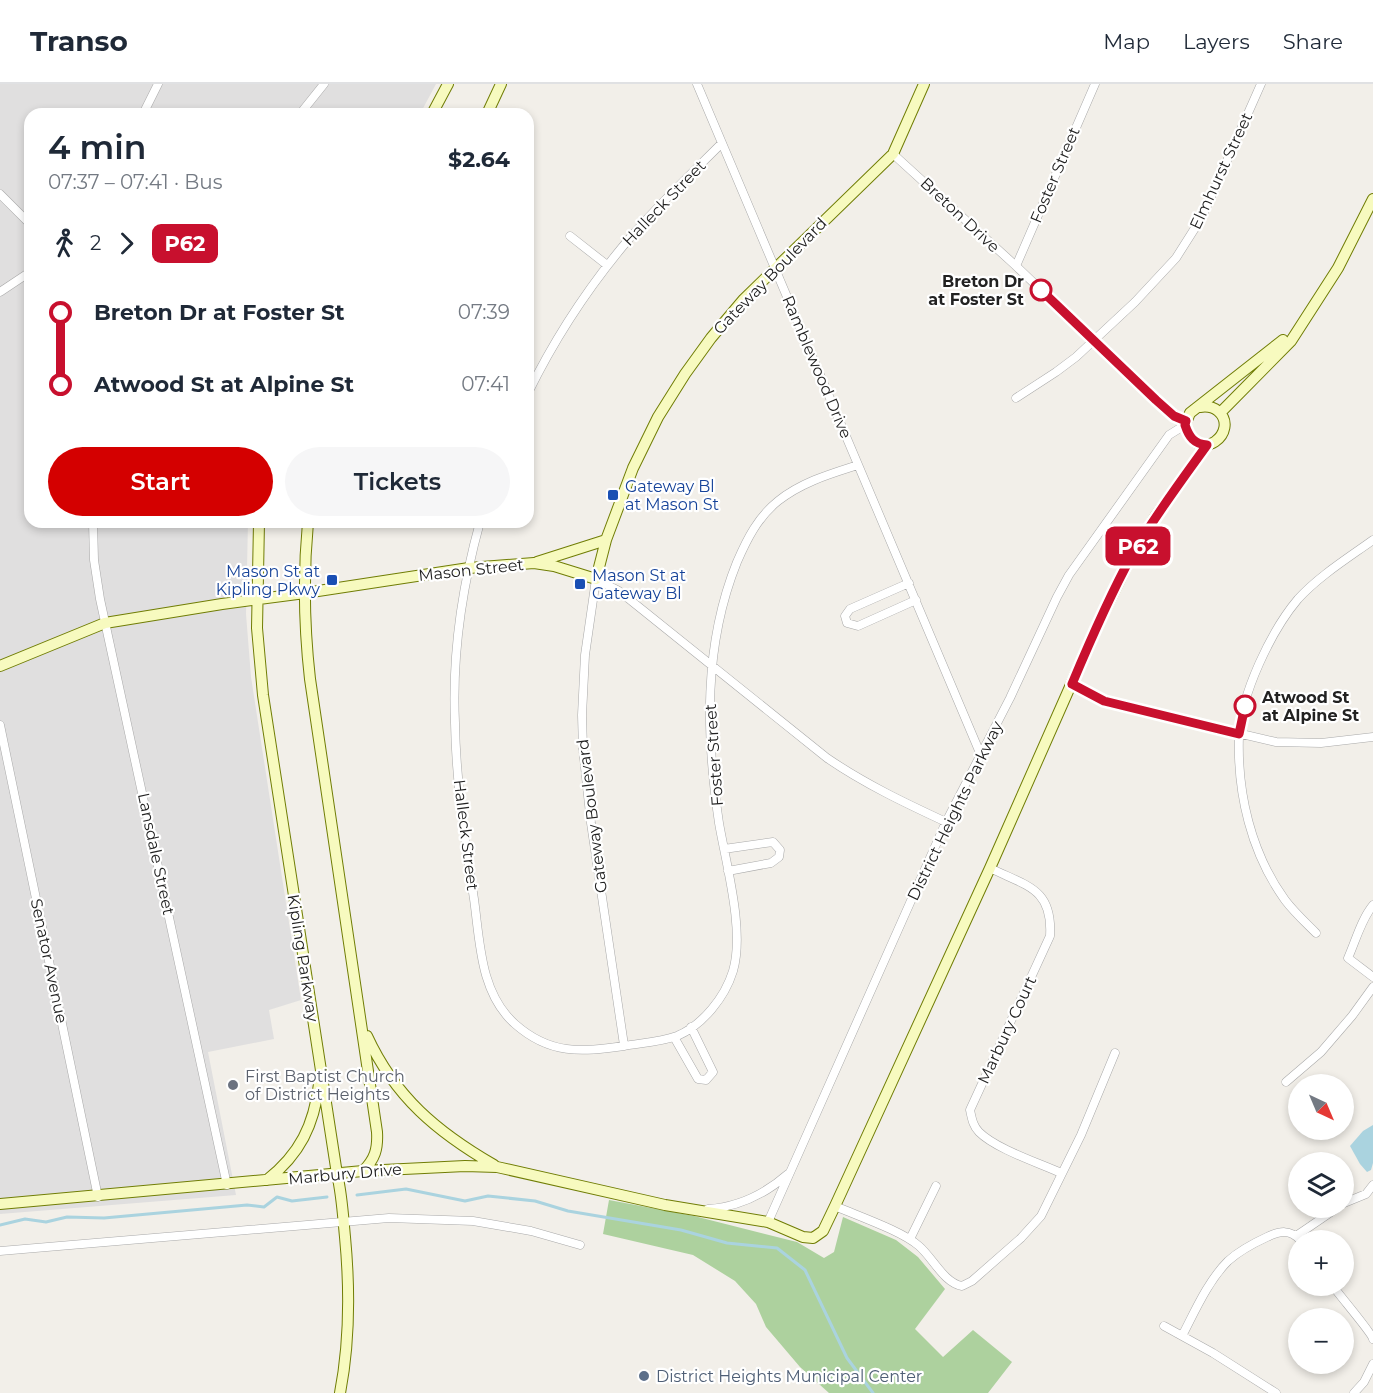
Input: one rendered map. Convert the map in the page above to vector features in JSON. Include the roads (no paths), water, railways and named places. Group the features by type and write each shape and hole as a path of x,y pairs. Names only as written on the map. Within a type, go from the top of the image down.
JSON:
{"street":[{"path":"145,108 158,84"},
{"path":"305,108 324,84"},
{"path":"435,108 448,84"},
{"path":"490,108 501,84"},
{"name":"Ramblewood Drive","path":"697,84 980,753"},
{"name":"Gateway Boulevard","path":"624,1046 588,803 583,749 583,674 596,579 606,540 633,468 658,417 697,356 728,317 776,267 893,154 924,84"},
{"name":"Foster Street","path":"1016,266 1095,84"},
{"name":"Elmhurst Street","path":"1016,398 1056,372 1160,276 1188,240 1202,217 1261,84"},
{"name":"Halleck Street","path":"534,382 567,322 608,265 655,210 722,143"},
{"name":"Breton Drive","path":"893,154 1016,266 1174,416 1186,423"},
{"path":"0,194 24,218"},
{"path":"1220,413 1291,341 1338,268 1373,199"},
{"path":"570,236 608,265"},
{"path":"0,292 24,276"},
{"path":"1200,407 1211,407 1220,413 1225,423 1222,435 1213,444 1196,443 1191,439 1186,423 1190,413 1269,351 1305,319"},
{"name":"District Heights Parkway","path":"768,1222 946,822 1010,698 1057,597 1070,575 1169,435 1186,423"},
{"path":"1115,1053 1081,1135 1041,1216 972,1281 962,1286 954,1285 929,1256 910,1239 835,1206 990,868 1096,628 1131,557 1155,517 1207,445"},
{"name":"Foster Street","path":"624,1046 674,1037 691,1027 720,998 734,967 737,941 711,753 710,717 716,633 725,596 743,548 759,521 779,500 797,488 819,478 858,465"},
{"name":"Lansdale Street","path":"93,528 94,560 105,623 227,1185"},
{"name":"Kipling Parkway","path":"259,528 257,628 263,695 337,1174 342,1193 349,1324 340,1393"},
{"path":"308,528 305,631 310,679 378,1143 373,1159 363,1172"},
{"name":"Halleck Street","path":"478,528 468,567 456,670 454,720 465,837 482,956 490,991 502,1011 511,1020 542,1042 577,1051 624,1046"},
{"path":"534,563 606,540"},
{"path":"1316,933 1284,897 1253,837 1242,796 1239,734 1254,676 1288,612 1313,585 1373,540"},
{"name":"Mason Street","path":"0,666 105,623 149,615 468,567 534,563 554,566 596,579 619,591 827,758 879,790 946,822"},
{"path":"909,583 850,609 845,616 847,623 858,627 916,600"},
{"path":"1072,684 1104,701 1276,741 1300,744 1373,737"},
{"name":"Senator Avenue","path":"0,725 98,1197"},
{"path":"724,849 773,842 780,850 779,856 771,863 728,871"},
{"name":"Marbury Court","path":"990,868 1034,890 1043,897 1050,936 970,1110 972,1123 992,1142 1061,1173"},
{"path":"1373,905 1365,916 1348,958 1373,977"},
{"path":"1286,1082 1321,1052 1373,987"},
{"path":"362,1026 381,1064 410,1103 441,1131 497,1167"},
{"path":"674,1037 698,1079 706,1080 713,1072 691,1027"},
{"path":"266,1181 287,1162 308,1131 316,1108 321,1072"},
{"name":"Marbury Drive","path":"0,1204 437,1166 497,1167 686,1208 768,1222 803,1237 819,1236 835,1206"},
{"name":"Marbury Drive","path":"686,1208 730,1206 764,1192 792,1171"},
{"path":"1354,1199 1366,1194 1373,1185"},
{"path":"910,1239 936,1186"},
{"path":"0,1251 344,1221 414,1218 473,1221 531,1232 580,1245"},
{"path":"1308,1230 1324,1218"},
{"path":"1182,1336 1215,1278 1228,1262 1256,1242 1275,1233 1288,1232"},
{"path":"1340,1296 1372,1335"},
{"path":"1164,1326 1213,1353 1276,1393"},
{"path":"1354,1393 1364,1382 1373,1364"}],"water":[{"path":"1373,1125 1373,1163 1371,1170 1367,1172 1350,1146 1363,1131"}],"waterway":[{"path":"357,1195 406,1189 465,1201 488,1196 535,1201 568,1211 681,1230 727,1243 777,1248 805,1270 847,1358 873,1393"},
{"path":"0,1225 25,1219 46,1222 67,1217 104,1218 247,1205 264,1207 277,1197 292,1201 327,1197"}],"place":[{"name":"Breton Dr at Foster St","path":"1041,290"},
{"name":"Gateway Bl at Mason St","path":"613,495"},
{"name":"Mason St at Kipling Pkwy","path":"332,580"},
{"name":"Mason St at Gateway Bl","path":"580,584"},
{"name":"Atwood St at Alpine St","path":"1245,706"},
{"name":"First Baptist Church of District Heights","path":"233,1085"},
{"name":"District Heights Municipal Center","path":"644,1376"}]}
